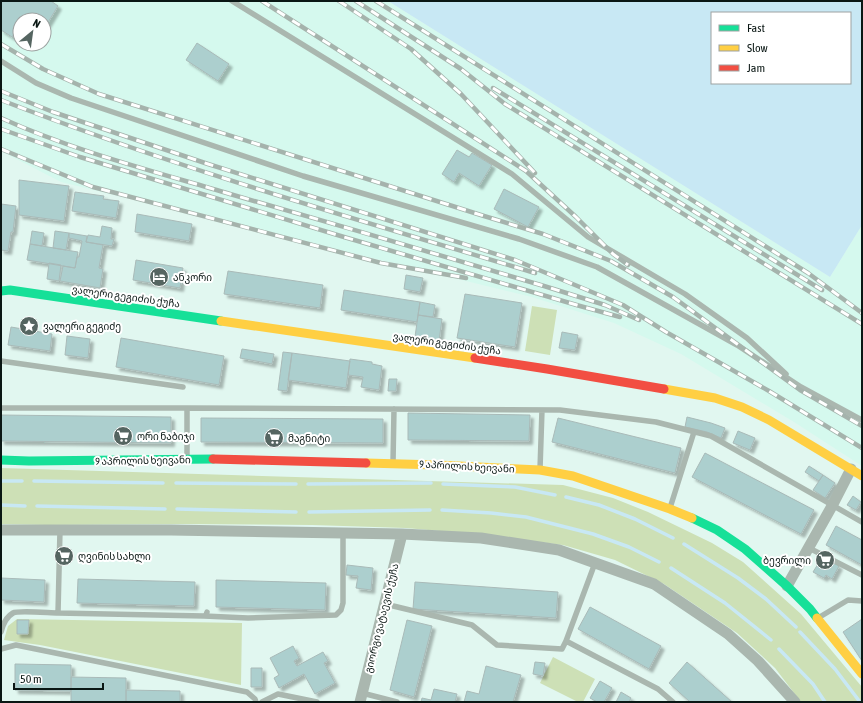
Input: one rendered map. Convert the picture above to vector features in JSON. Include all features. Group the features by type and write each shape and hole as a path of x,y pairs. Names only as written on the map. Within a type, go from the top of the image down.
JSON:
{"street":[{"name":"ვალერი გეგიძის ქუჩა","path":"4,289 547,369 715,398 742,407 770,420 862,476"},
{"name":"9 აპრილის ხეივანი","path":"1,460 187,459 394,463 540,470 573,476 693,518 717,530 745,549 787,586 818,618 862,674"},
{"path":"787,586 851,469"},
{"path":"1,530 171,530 402,534 481,538 559,550 654,584 728,634 758,661 792,701"},
{"name":"გიორგი ვატაევის ქუჩა","path":"361,698 402,534"}],"lane":[{"path":"232,1 512,174 588,237 685,294 747,338 801,387"},
{"path":"1,61 36,83 71,98 302,176 519,239 597,267 737,345 801,387 862,420"},
{"path":"1,361 183,387"},
{"path":"1,408 560,410 656,422 711,436 862,522"},
{"path":"187,408 187,459"},
{"path":"394,409 394,463"},
{"path":"540,470 542,410"},
{"path":"670,509 694,432"},
{"path":"58,613 60,530"},
{"path":"1,632 8,617 15,612 205,614 248,618 336,615 341,610 343,603 343,532"},
{"path":"809,548 862,575"},
{"path":"385,604 472,625 497,645 562,649 595,563"},
{"path":"818,618 848,600 862,601"},
{"path":"566,641 658,689 673,702"},
{"path":"1,649 16,645 247,692 255,699 256,702"},
{"path":"262,702 278,694 317,702"},
{"path":"361,698 397,702"}],"shaded area":[{"path":"1,1 388,1 830,277 862,225 862,466 794,422 681,354 614,323 532,297 61,182 1,151"}],"green space":[{"path":"532,306 557,310 550,355 525,351"},
{"path":"1,468 563,485 613,498 648,512 712,543 743,562 801,614 862,687 862,702 801,702 775,668 737,633 664,584 615,560 563,545 484,535 406,528 312,525 1,524"},
{"path":"17,619 242,623 241,685 40,645 4,640 8,626"},
{"path":"553,657 595,679 583,702 578,702 540,683"}],"water":[{"path":"388,1 862,1 862,225 830,277"}],"building":[{"path":"1,1 51,1 58,6 52,16 52,12 12,12 12,37 1,30"},
{"path":"197,43 229,64 218,81 186,60"},
{"path":"457,150 469,157 472,153 492,165 479,186 459,173 454,182 442,174"},
{"path":"19,180 69,186 64,221 19,215"},
{"path":"504,189 539,207 528,227 494,209"},
{"path":"75,192 104,196 103,199 119,201 116,218 72,211"},
{"path":"1,204 16,206 13,232 11,232 8,251 1,250"},
{"path":"137,214 192,224 189,241 135,232"},
{"path":"102,226 112,228 111,239 114,239 112,246 86,242 88,235 100,237"},
{"path":"32,231 44,233 42,246 30,244"},
{"path":"55,231 69,233 66,250 53,248"},
{"path":"69,233 87,236 86,242 103,245 99,268 103,269 100,288 60,281 63,266 75,268 82,241 69,238"},
{"path":"30,244 78,252 75,268 27,260"},
{"path":"136,260 183,268 180,288 133,280"},
{"path":"49,263 61,265 59,281 47,279"},
{"path":"228,271 323,285 320,308 224,294"},
{"path":"406,275 423,278 420,292 404,289"},
{"path":"344,290 420,302 417,322 341,310"},
{"path":"465,294 522,303 515,347 457,338"},
{"path":"420,302 435,305 433,317 418,315"},
{"path":"418,315 442,319 439,341 415,337"},
{"path":"11,327 52,334 50,351 8,345"},
{"path":"562,332 578,335 575,350 559,348"},
{"path":"67,336 90,339 88,358 65,355"},
{"path":"121,338 224,356 219,385 116,367"},
{"path":"242,349 274,354 272,364 240,358"},
{"path":"283,352 292,353 287,391 278,390"},
{"path":"292,353 350,361 346,388 288,380"},
{"path":"350,359 372,362 372,364 382,366 379,390 361,387 363,377 348,375"},
{"path":"389,379 397,379 396,391 388,391"},
{"path":"408,413 530,415 529,441 408,440"},
{"path":"1,415 171,417 171,443 1,441"},
{"path":"687,417 725,428 721,438 707,432 685,427"},
{"path":"201,418 383,419 383,443 201,442"},
{"path":"558,418 681,448 675,473 552,442"},
{"path":"738,431 755,438 750,450 733,443"},
{"path":"705,453 814,510 801,534 692,477"},
{"path":"809,466 823,475 819,481 805,472"},
{"path":"823,475 835,483 825,498 813,490"},
{"path":"853,496 861,502 856,510 847,505"},
{"path":"836,526 862,540 862,565 826,545"},
{"path":"822,556 839,566 832,579 826,575 824,578 813,572 818,564 827,569 828,566 819,561"},
{"path":"347,565 373,568 371,590 356,588 358,576 346,575"},
{"path":"1,578 45,580 44,602 1,600"},
{"path":"78,579 195,582 194,606 77,603"},
{"path":"216,580 326,583 325,610 216,607"},
{"path":"415,582 558,592 556,618 413,609"},
{"path":"590,607 661,646 649,669 578,629"},
{"path":"862,619 862,661 843,632"},
{"path":"17,620 29,620 28,634 17,634"},
{"path":"407,620 432,626 414,697 390,690"},
{"path":"293,646 299,658 294,661 297,666 323,652 328,661 324,663 335,683 315,694 304,674 279,688 274,678 279,675 270,658"},
{"path":"535,662 545,663 543,676 533,674"},
{"path":"687,662 732,702 690,702 669,683"},
{"path":"15,664 71,665 71,691 15,690"},
{"path":"486,666 521,675 513,702 464,702 467,691 479,694"},
{"path":"251,668 262,668 262,687 251,687"},
{"path":"71,677 126,678 126,702 71,702"},
{"path":"600,681 612,688 604,702 597,702 590,698"},
{"path":"434,689 457,694 455,702 421,702 422,698 431,700"},
{"path":"126,690 180,691 180,702 126,702"},
{"path":"621,692 631,698 629,702 616,702"}],"waterway":[{"path":"1,481 22,481"},
{"path":"34,481 163,483"},
{"path":"176,483 296,484"},
{"path":"308,484 431,483"},
{"path":"443,484 515,487 555,495"},
{"path":"566,497 599,505 635,519 673,538"},
{"path":"1,505 25,506"},
{"path":"37,506 165,509"},
{"path":"177,509 296,512"},
{"path":"309,512 430,510"},
{"path":"442,510 526,517 593,534 629,547 659,562"},
{"path":"684,544 738,578 766,599 796,627"},
{"path":"671,568 725,603 771,640"},
{"path":"800,632 835,669 860,702"},
{"path":"779,649 813,684 825,702"}],"railway":[{"path":"262,1 526,171 576,217 613,254 628,265"},
{"path":"339,1 411,49 461,94 535,173"},
{"path":"356,1 461,69 505,104 862,324"},
{"path":"376,1 808,273 862,313"},
{"path":"1,44 43,69 99,94 543,234 611,261 673,297 800,390 862,426"},
{"path":"493,88 822,290"},
{"path":"1,91 53,112 208,164 515,260 623,305 862,448"},
{"path":"1,100 133,148 266,192 535,273"},
{"path":"1,118 57,141 114,160 544,286 605,305 639,320"},
{"path":"1,129 80,157 344,237 620,317"},
{"path":"1,149 93,187 381,263 466,278"}],"traffic: fast":[{"path":"1,291 10,290 221,321"},
{"path":"1,460 213,459"},
{"path":"692,518 717,530 745,549 787,586 817,618"}],"traffic: slow":[{"path":"221,321 475,358"},
{"path":"664,389 715,398 742,407 769,420 862,476"},
{"path":"366,463 540,470 573,476 692,518"},
{"path":"817,618 862,674"}],"traffic: jam":[{"path":"475,358 664,389"},
{"path":"213,459 366,463"}],"place":[{"name":"ანკორი","path":"159,277"},
{"name":"ვალერი გეგიძე","path":"29,326"},
{"name":"ორი ნაბიჯი","path":"123,436"},
{"name":"მაგნიტი","path":"274,438"},
{"name":"ღვინის სახლი","path":"64,556"},
{"name":"ბევრილი","path":"825,560"}]}
